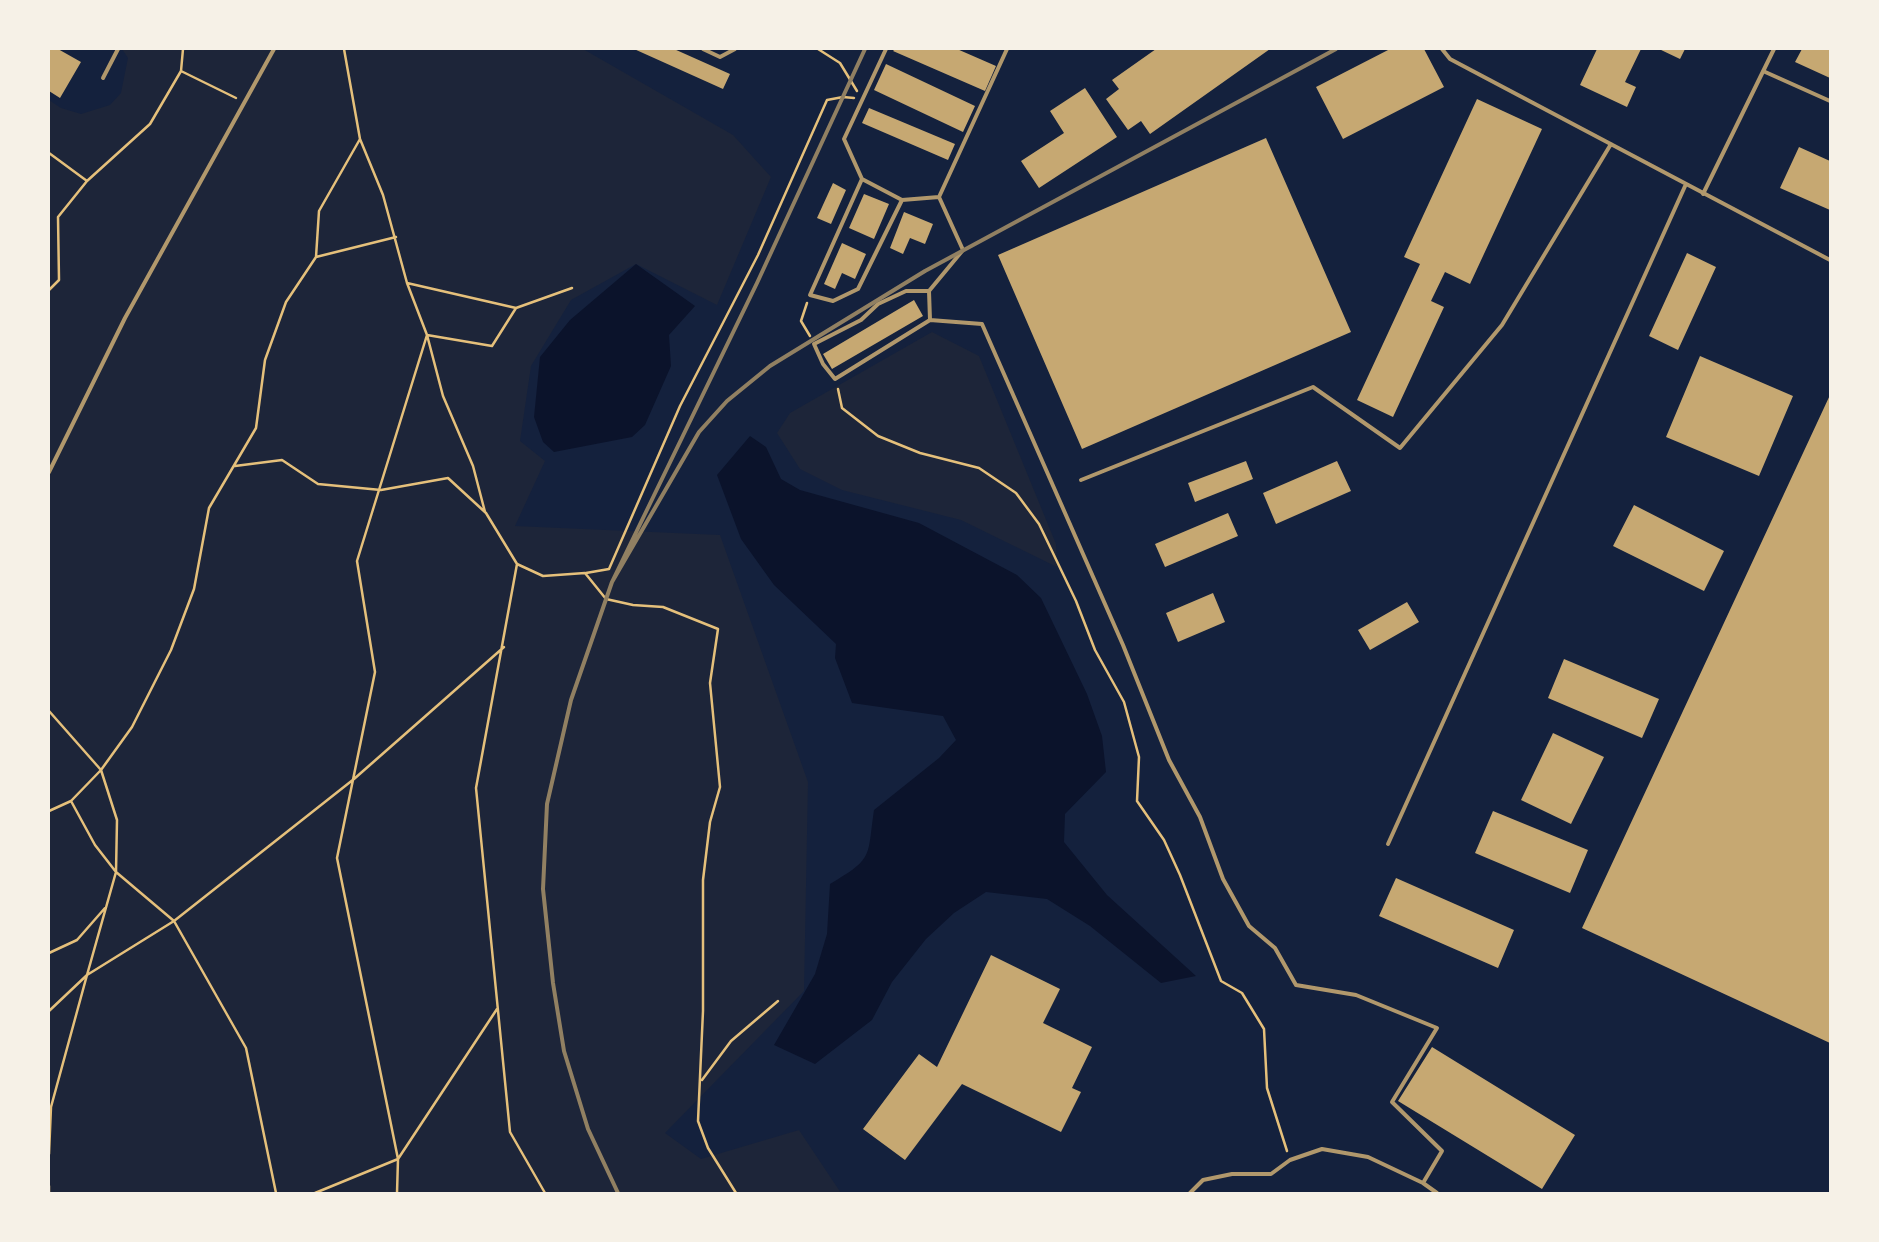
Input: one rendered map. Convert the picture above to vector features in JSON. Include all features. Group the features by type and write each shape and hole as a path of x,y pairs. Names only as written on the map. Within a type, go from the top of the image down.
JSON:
{"lane":[{"path":"103,78 118,49"},
{"path":"49,472 124,318 274,49"},
{"path":"703,49 720,57 735,49"},
{"path":"886,49 844,139 862,179 902,200 939,196"},
{"path":"930,320 928,291 963,250 939,196 1007,49"},
{"path":"1442,49 1450,59 1830,260"},
{"path":"1704,194 1774,49"},
{"path":"1763,71 1830,101"},
{"path":"1082,480 1313,387 1400,448 1502,325 1611,144"},
{"path":"862,179 810,295 834,302 858,289 902,200"},
{"path":"1388,844 1686,184"},
{"path":"928,291 906,291 878,304 861,320 814,344 823,364 835,379 930,320 982,324 1124,645 1169,760 1200,817 1223,879 1249,926 1275,948 1296,986 1356,995 1437,1028 1392,1102 1442,1152 1423,1183"},
{"path":"1190,1193 1203,1180 1232,1174 1271,1174 1290,1160 1322,1149 1368,1157 1423,1183 1437,1193"}],"path":[{"path":"49,290 59,280 58,217 87,181 150,124 181,71 184,49"},
{"path":"344,49 360,139 383,195 407,283 427,335 443,396 473,466 486,513 517,564 543,576 609,569 680,406 758,255 827,100 843,97 862,99"},
{"path":"818,49 840,63 862,99"},
{"path":"181,71 244,102"},
{"path":"49,811 71,802 101,770 132,727 171,650 194,590 210,508 256,428 265,360 286,302 316,257 319,211 360,139"},
{"path":"49,153 87,181"},
{"path":"316,257 396,237"},
{"path":"407,283 516,308 572,288"},
{"path":"810,295 801,321 814,344"},
{"path":"427,335 492,346 516,308"},
{"path":"397,1193 398,1159 337,858 375,672 357,561 381,490 427,335"},
{"path":"835,379 842,408 878,436 920,453 979,468 1016,493 1039,524 1076,601 1096,650 1124,702 1139,757 1137,800 1164,840 1180,875 1221,981 1242,993 1264,1029 1267,1088 1290,1160"},
{"path":"235,466 282,460 318,484 381,490 448,478 486,513"},
{"path":"517,564 504,646 476,788 510,1132 544,1193"},
{"path":"585,573 606,599 633,605 663,607 718,629 710,683 720,787 710,822 702,880 703,1011 699,1048 701,1082 698,1120 708,1148 736,1193"},
{"path":"49,1011 87,974 174,921 354,779 504,646"},
{"path":"49,711 101,770 117,820 116,872 51,1107 49,1154"},
{"path":"71,802 95,846 116,872 174,921 246,1048 276,1193"},
{"path":"49,953 77,940 106,908"},
{"path":"701,1082 731,1042 778,1001"},
{"path":"315,1193 398,1159 498,1007"},
{"path":"49,1186 49,1193"}],"shaded area":[{"path":"122,49 583,49 733,135 771,177 717,305 636,264 571,300 531,366 520,441 545,461 515,526 720,535 808,782 804,991 665,1133 701,1159 799,1130 841,1193 49,1193 49,100 61,108 81,114 110,105 121,93 128,58"},
{"path":"636,264 695,306 669,335 671,366 645,425 632,437 554,452 543,442 534,417 540,357 570,320"},
{"path":"932,332 979,356 1056,544 1057,567 961,520 842,490 800,469 777,433 790,413"},
{"path":"750,436 766,447 781,479 800,490 919,523 1017,575 1041,598 1087,694 1102,736 1106,772 1065,814 1064,842 1107,895 1196,976 1161,983 1090,926 1047,899 986,892 954,913 926,939 892,982 872,1020 815,1064 774,1045 815,974 827,934 830,884 854,868 866,855 869,848 874,810 939,758 956,740 943,716 852,703 835,658 836,644 774,585 741,539 717,475"}],"building":[{"path":"49,49 58,49 81,62 60,98 49,91"},
{"path":"634,49 674,49 730,74 723,89"},
{"path":"895,49 957,49 996,66 985,91 893,51"},
{"path":"1156,49 1270,49 1150,134 1141,121 1128,130 1106,99 1119,89 1112,80"},
{"path":"1390,49 1424,49 1444,87 1343,139 1316,87"},
{"path":"1597,49 1641,49 1625,82 1636,87 1627,107 1580,85"},
{"path":"1659,49 1685,49 1680,59"},
{"path":"1802,49 1830,49 1830,78 1795,62"},
{"path":"886,64 975,106 963,132 874,90"},
{"path":"1085,88 1117,137 1039,188 1021,161 1064,133 1050,111"},
{"path":"1477,99 1542,129 1470,284 1445,272 1431,301 1444,307 1393,417 1357,400 1420,264 1404,257"},
{"path":"869,108 955,144 948,160 862,123"},
{"path":"1266,138 1351,332 1082,449 998,255"},
{"path":"1799,147 1830,161 1830,210 1780,188"},
{"path":"833,183 846,190 831,224 817,218"},
{"path":"864,194 889,204 874,239 849,228"},
{"path":"904,212 933,224 925,244 910,238 903,254 890,248"},
{"path":"842,243 866,254 855,279 842,273 835,289 824,284"},
{"path":"1687,253 1716,267 1678,350 1649,336"},
{"path":"914,300 923,316 832,369 823,354"},
{"path":"1700,356 1793,396 1759,476 1666,437"},
{"path":"1830,395 1830,1043 1582,928"},
{"path":"1246,461 1253,479 1195,502 1188,483"},
{"path":"1337,461 1351,491 1276,524 1263,493"},
{"path":"1634,505 1724,551 1704,591 1613,546"},
{"path":"1228,513 1238,536 1165,567 1155,544"},
{"path":"1213,593 1225,622 1178,642 1166,613"},
{"path":"1407,602 1419,622 1370,650 1358,630"},
{"path":"1564,659 1659,699 1642,738 1548,698"},
{"path":"1553,733 1604,757 1571,824 1521,800"},
{"path":"1493,811 1588,850 1570,893 1475,853"},
{"path":"1396,878 1514,930 1498,968 1379,916"},
{"path":"991,955 1060,989 1043,1023 1092,1047 1072,1088 1081,1092 1061,1132 962,1084 905,1160 863,1129 919,1054 937,1067"},
{"path":"1432,1047 1575,1135 1542,1189 1398,1101"}],"railway":[{"path":"865,49 757,283 612,582 699,432 727,401 770,366 925,271 1336,49"},
{"path":"612,582 571,700 547,804 543,889 553,983 564,1051 588,1129 618,1193"}]}
